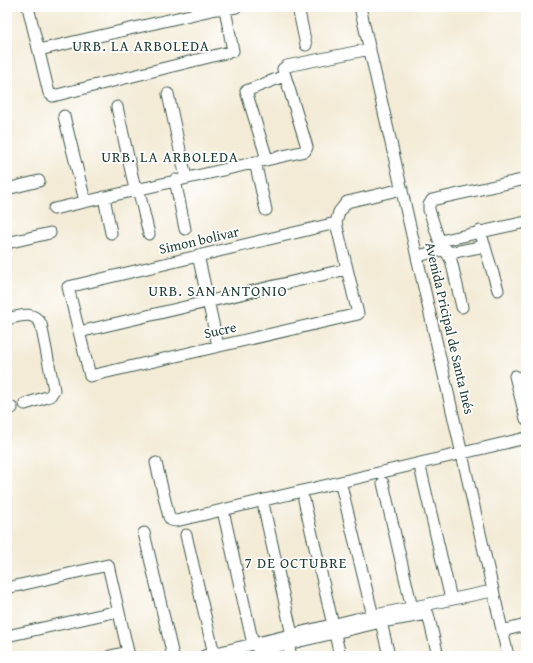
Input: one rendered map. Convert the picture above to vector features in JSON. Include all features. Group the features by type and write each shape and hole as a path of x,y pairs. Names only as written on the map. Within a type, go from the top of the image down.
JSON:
{"street":[{"path":"28,7 49,93 53,96 233,51 231,8 216,8 39,50"},
{"path":"298,7 306,45"},
{"name":"Avenida Pricipal de Santa Inés","path":"360,7 508,656"},
{"path":"54,208 307,150 283,69 287,66 370,50"},
{"path":"267,159 246,91 284,76"},
{"path":"168,94 186,178"},
{"path":"117,107 149,234"},
{"path":"64,116 86,201"},
{"path":"255,162 266,210"},
{"path":"462,307 445,248 429,210 431,201 526,179"},
{"path":"175,180 185,229"},
{"path":"7,188 39,181"},
{"path":"79,332 347,269 336,223 339,212 347,202 402,189"},
{"path":"104,197 111,233"},
{"path":"418,256 445,248 480,232 526,222"},
{"name":"Simon bolivar","path":"79,332 68,287 336,223"},
{"path":"480,232 498,290"},
{"path":"7,243 50,233"},
{"path":"445,248 485,246"},
{"path":"198,255 218,346"},
{"name":"Sucre","path":"79,332 90,376 358,314 347,269"},
{"path":"7,319 30,314 38,318 41,324 54,390 50,396 25,404"},
{"path":"516,376 526,419"},
{"path":"156,463 169,517 171,520 176,521 526,438"},
{"path":"421,471 450,599"},
{"path":"382,483 412,608"},
{"path":"342,489 377,619 389,656"},
{"path":"304,500 340,656"},
{"path":"264,508 290,639 290,656"},
{"path":"224,515 253,644"},
{"path":"144,533 173,656"},
{"path":"186,535 209,655 253,644 290,639 377,619 412,608 492,591"},
{"path":"7,588 108,565 128,654 110,656"},
{"path":"7,636 118,611"},
{"path":"377,619 428,614 438,656"},
{"path":"502,631 526,626"},
{"path":"238,656 290,639"}],"district":[{"name":"URB. LA ARBOLEDA","path":"141,45"},
{"name":"URB. LA ARBOLEDA","path":"170,156"},
{"name":"URB. SAN ANTONIO","path":"218,290"},
{"name":"7 DE OCTUBRE","path":"296,562"}]}
